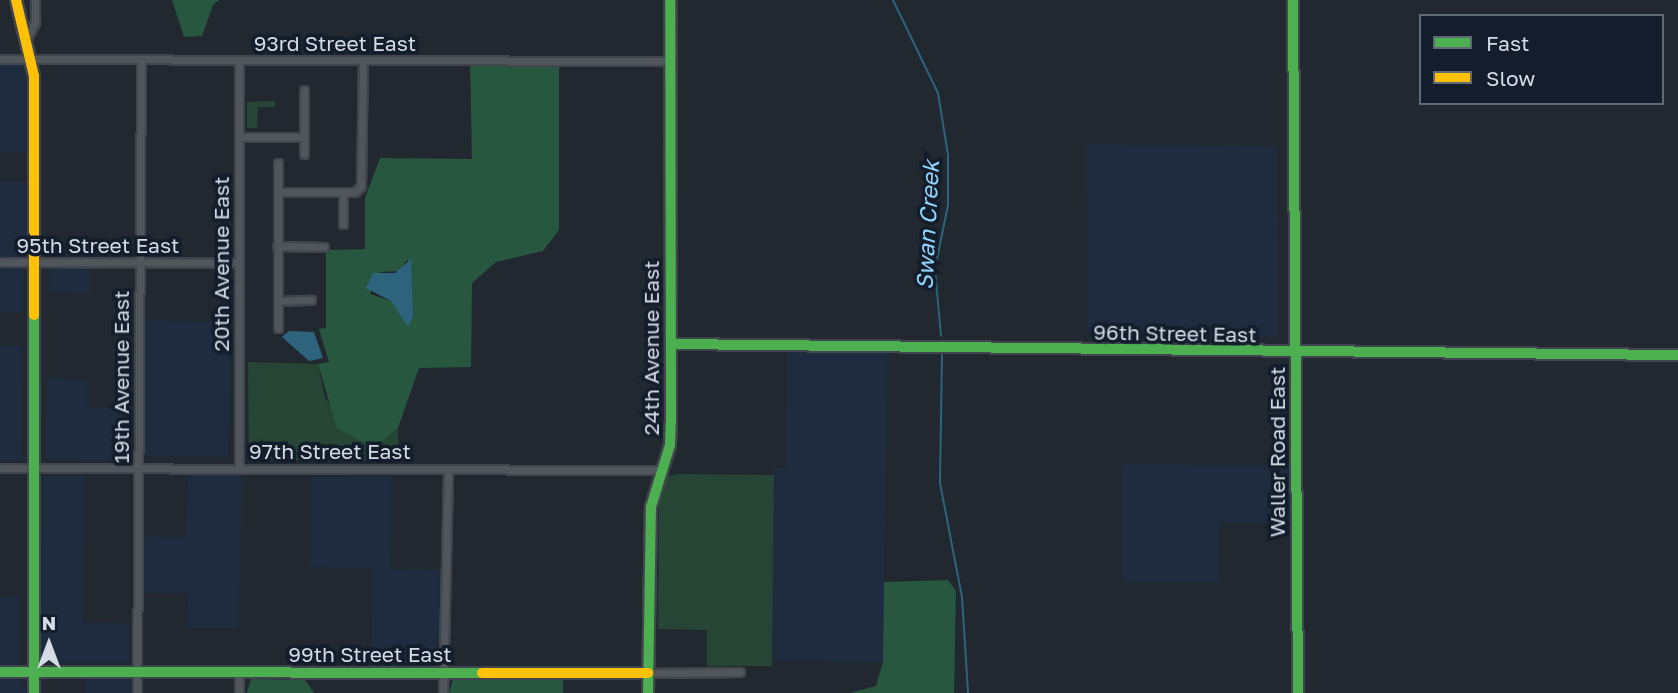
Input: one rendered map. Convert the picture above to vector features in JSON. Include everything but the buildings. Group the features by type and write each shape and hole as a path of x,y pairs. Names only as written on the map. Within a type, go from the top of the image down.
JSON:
{"street":[{"path":"16,0 28,36 32,59 35,262 34,693"},
{"name":"24th Avenue East","path":"648,693 650,526 659,470 670,445 670,0"},
{"name":"Waller Road East","path":"1293,0 1298,693"},
{"path":"28,36 35,22 35,1"},
{"name":"93rd Street East","path":"0,59 670,61"},
{"path":"278,192 355,192 362,182 363,60"},
{"name":"19th Avenue East","path":"137,693 141,61"},
{"name":"20th Avenue East","path":"239,61 239,468"},
{"path":"304,90 304,154"},
{"path":"239,136 304,136"},
{"path":"278,163 278,328"},
{"path":"343,192 343,224"},
{"path":"278,246 324,247"},
{"name":"95th Street East","path":"0,262 238,263"},
{"path":"278,301 311,300"},
{"name":"96th Street East","path":"672,344 1296,354 1678,355"},
{"name":"97th Street East","path":"0,468 659,470"},
{"path":"443,693 449,470"},
{"name":"99th Street East","path":"0,672 740,672"},
{"path":"239,673 239,693"}],"shaded area":[{"path":"0,65 28,65 27,152 0,152"},
{"path":"1087,144 1277,146 1278,337 1088,333"},
{"path":"0,182 27,182 27,258 0,258"},
{"path":"411,259 413,316 408,327 391,301 366,288 373,273 395,273"},
{"path":"0,268 24,269 23,312 0,312"},
{"path":"49,268 89,269 89,294 49,293"},
{"path":"145,320 231,322 228,457 142,456"},
{"path":"289,331 314,332 323,358 309,361 282,337"},
{"path":"0,346 23,346 21,461 0,461"},
{"path":"787,350 887,351 883,662 772,661 774,468 786,468"},
{"path":"47,378 87,379 87,407 130,408 129,462 46,460"},
{"path":"1122,464 1290,465 1290,523 1219,523 1218,582 1122,582"},
{"path":"188,473 242,474 239,628 187,628 188,594 139,593 140,536 186,537"},
{"path":"43,476 84,476 83,622 129,623 129,663 41,663"},
{"path":"312,476 392,477 390,569 440,570 438,667 371,666 373,569 311,567"},
{"path":"0,597 20,597 19,667 0,666"},
{"path":"0,677 20,677 26,693 0,693"},
{"path":"86,679 131,679 131,693 86,693"}],"green space":[{"path":"172,0 219,0 213,5 202,36 184,37"},
{"path":"470,63 559,65 559,230 543,251 496,262 472,283 471,367 419,368 398,428 382,442 363,442 337,428 318,364 329,362 319,329 326,328 326,250 365,249 365,198 380,158 472,159","holes":["408,259 413,316 391,301 370,294 381,272 399,271"]},
{"path":"275,101 275,107 258,107 257,128 247,128 247,102"},
{"path":"248,362 318,364 325,398 363,442 382,442 398,428 398,462 249,459"},
{"path":"677,474 774,475 772,666 707,666 707,630 658,629 659,500 667,477"},
{"path":"948,580 956,591 954,693 850,693 876,686 883,662 884,582"},
{"path":"251,679 305,680 314,693 247,693"},
{"path":"453,679 563,680 563,693 449,693"}],"waterway":[{"name":"Swan Creek","path":"893,0 938,93 948,155 948,205 935,269 941,336"},
{"name":"Swan Creek","path":"942,354 940,483 962,597 968,693"}],"traffic: fast":[{"path":"648,693 651,507 670,445 671,422 670,0"},
{"path":"1293,0 1298,693"},
{"path":"34,315 34,693"},
{"path":"672,344 1678,355"},
{"path":"0,672 482,673"}],"traffic: slow":[{"path":"16,0 34,76 34,315"},
{"path":"482,673 648,673"}]}
